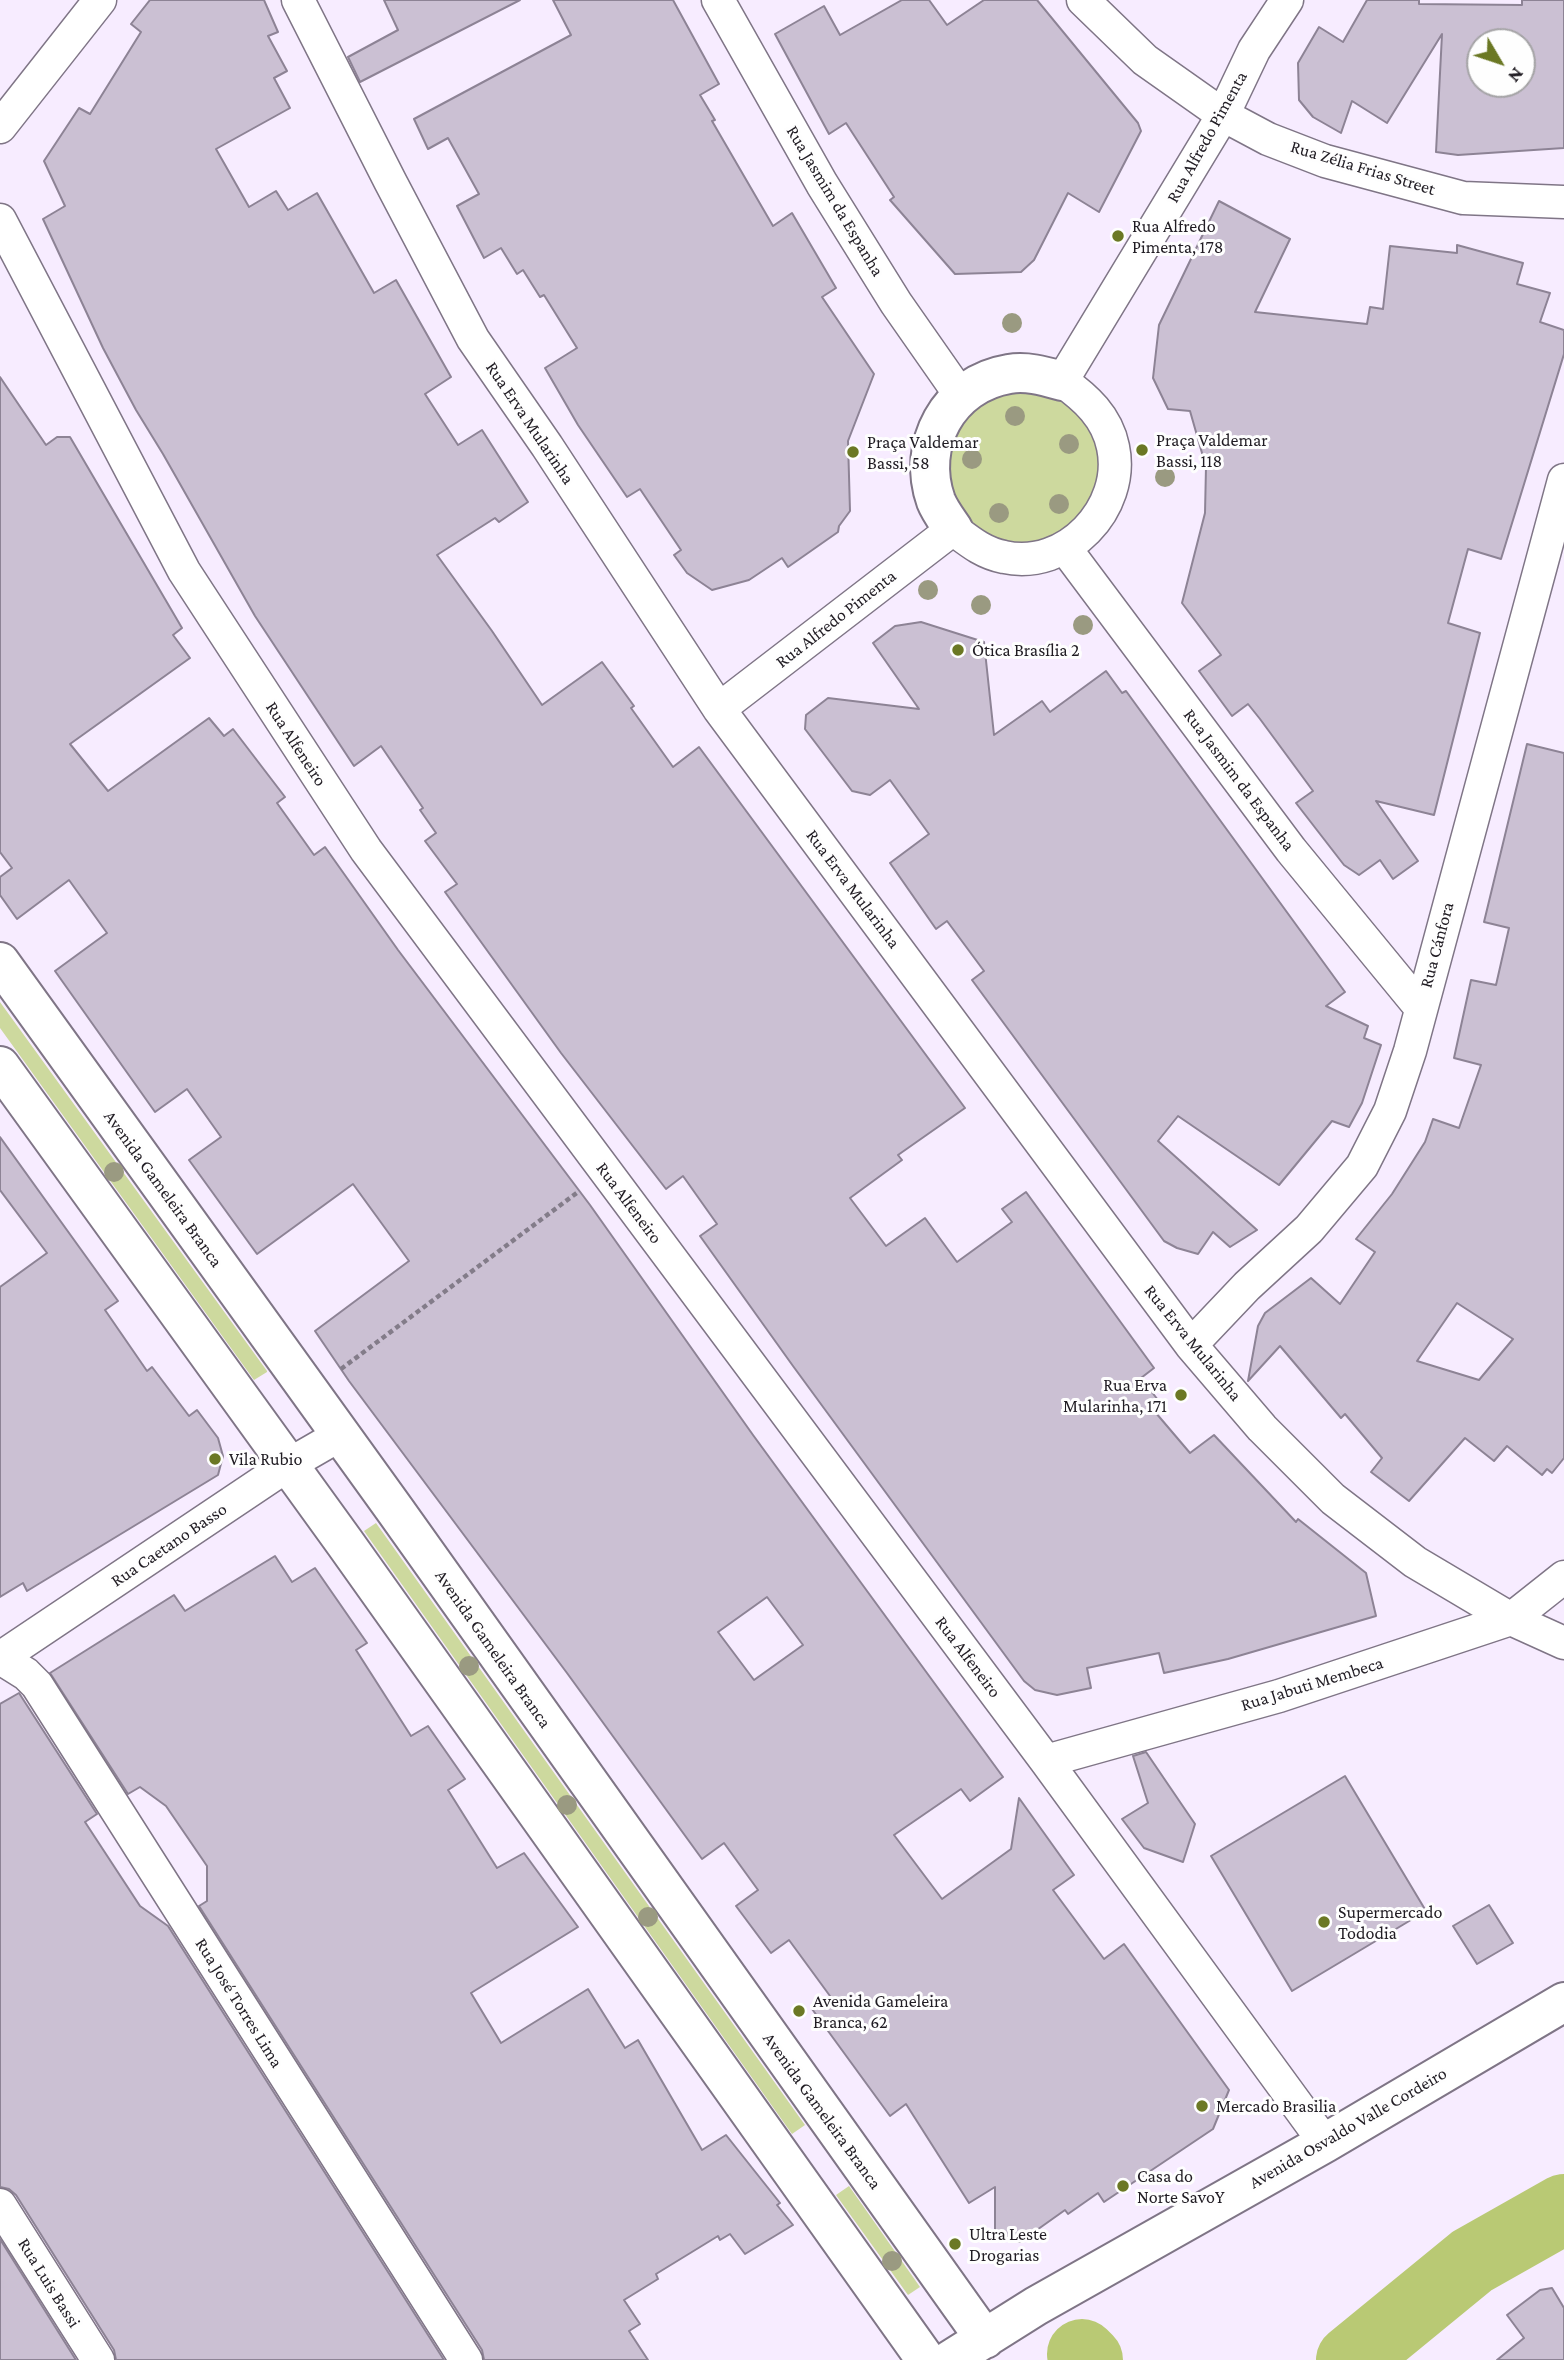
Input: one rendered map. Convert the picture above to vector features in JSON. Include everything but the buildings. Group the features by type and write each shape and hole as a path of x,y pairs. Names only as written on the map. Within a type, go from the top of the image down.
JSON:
{"main road":[{"path":"953,529 937,504 929,476 931,446 942,419 961,396 983,382 1009,374 1036,374 1062,381"},
{"name":"Avenida Gameleira Branca","path":"0,962 853,2154 984,2349"},
{"path":"0,1066 926,2360"},
{"name":"Avenida Osvaldo Valle Cordeiro","path":"950,2360 984,2349 1036,2306 1325,2143 1564,2002"},
{"path":"803,2186 853,2154"}],"street":[{"path":"0,127 100,0"},
{"name":"Rua Erva Mularinha","path":"298,0 473,339 547,446 719,709 1191,1345 1262,1428 1333,1499 1415,1562 1511,1619 1564,1643"},
{"name":"Rua Jasmim da Espanha","path":"718,0 829,195 897,303 961,396"},
{"name":"Rua Zélia Frias Street","path":"1083,0 1145,60 1223,115 1268,139 1325,161 1463,198 1564,202"},
{"name":"Rua Alfredo Pimenta","path":"1062,381 1223,115 1254,50 1287,0"},
{"name":"Rua Alfeneiro","path":"0,219 184,571 366,850 1046,1761 1325,2143"},
{"path":"953,529 977,548 1005,558 1036,558 1065,548 1088,530 1106,506 1114,477 1113,447 1102,419 1085,397 1062,381"},
{"name":"Rua Cánfora","path":"1191,1345 1247,1286 1309,1229 1362,1166 1390,1111 1410,1051 1564,480"},
{"name":"Rua Alfredo Pimenta","path":"719,709 953,529"},
{"name":"Rua Jasmim da Espanha","path":"1065,548 1291,850 1420,1007"},
{"name":"Rua Caetano Basso","path":"0,1658 288,1465 340,1435"},
{"name":"Rua Jabuti Membeca","path":"1046,1761 1279,1696 1511,1619 1564,1577"},
{"name":"Rua José Torres Lima","path":"0,1658 26,1674 37,1685 466,2360"},
{"name":"Rua Luis Bassi","path":"0,2205 98,2360"}],"path":[{"path":"308,1391 340,1370 605,1171"}],"green space":[{"path":"1022,391 1052,397 1077,413 1093,438 1099,468 1093,498 1077,523 1052,539 1022,545 992,539 967,523 951,498 945,468 951,438 967,413 992,397"},
{"path":"0,1002 267,1372 254,1380 0,1028"},
{"path":"376,1523 805,2125 792,2134 364,1531"},
{"path":"849,2186 920,2287 908,2295 836,2195"}],"waterway":[{"path":"1351,2360 1472,2261 1564,2209"},
{"path":"1082,2354 1088,2360"}],"place":[{"name":"Rua Alfredo Pimenta, 178","path":"1118,236"},
{"name":"Praça Valdemar Bassi, 118","path":"1142,450"},
{"name":"Praça Valdemar Bassi, 58","path":"853,452"},
{"name":"Ótica Brasília 2","path":"958,650"},
{"name":"Rua Erva Mularinha, 171","path":"1181,1395"},
{"name":"Vila Rubio","path":"215,1459"},
{"name":"Supermercado Tododia","path":"1324,1922"},
{"name":"Avenida Gameleira Branca, 62","path":"799,2011"},
{"name":"Mercado Brasilia","path":"1202,2106"},
{"name":"Casa do Norte SavoY","path":"1123,2186"},
{"name":"Ultra Leste Drogarias","path":"955,2244"}]}
